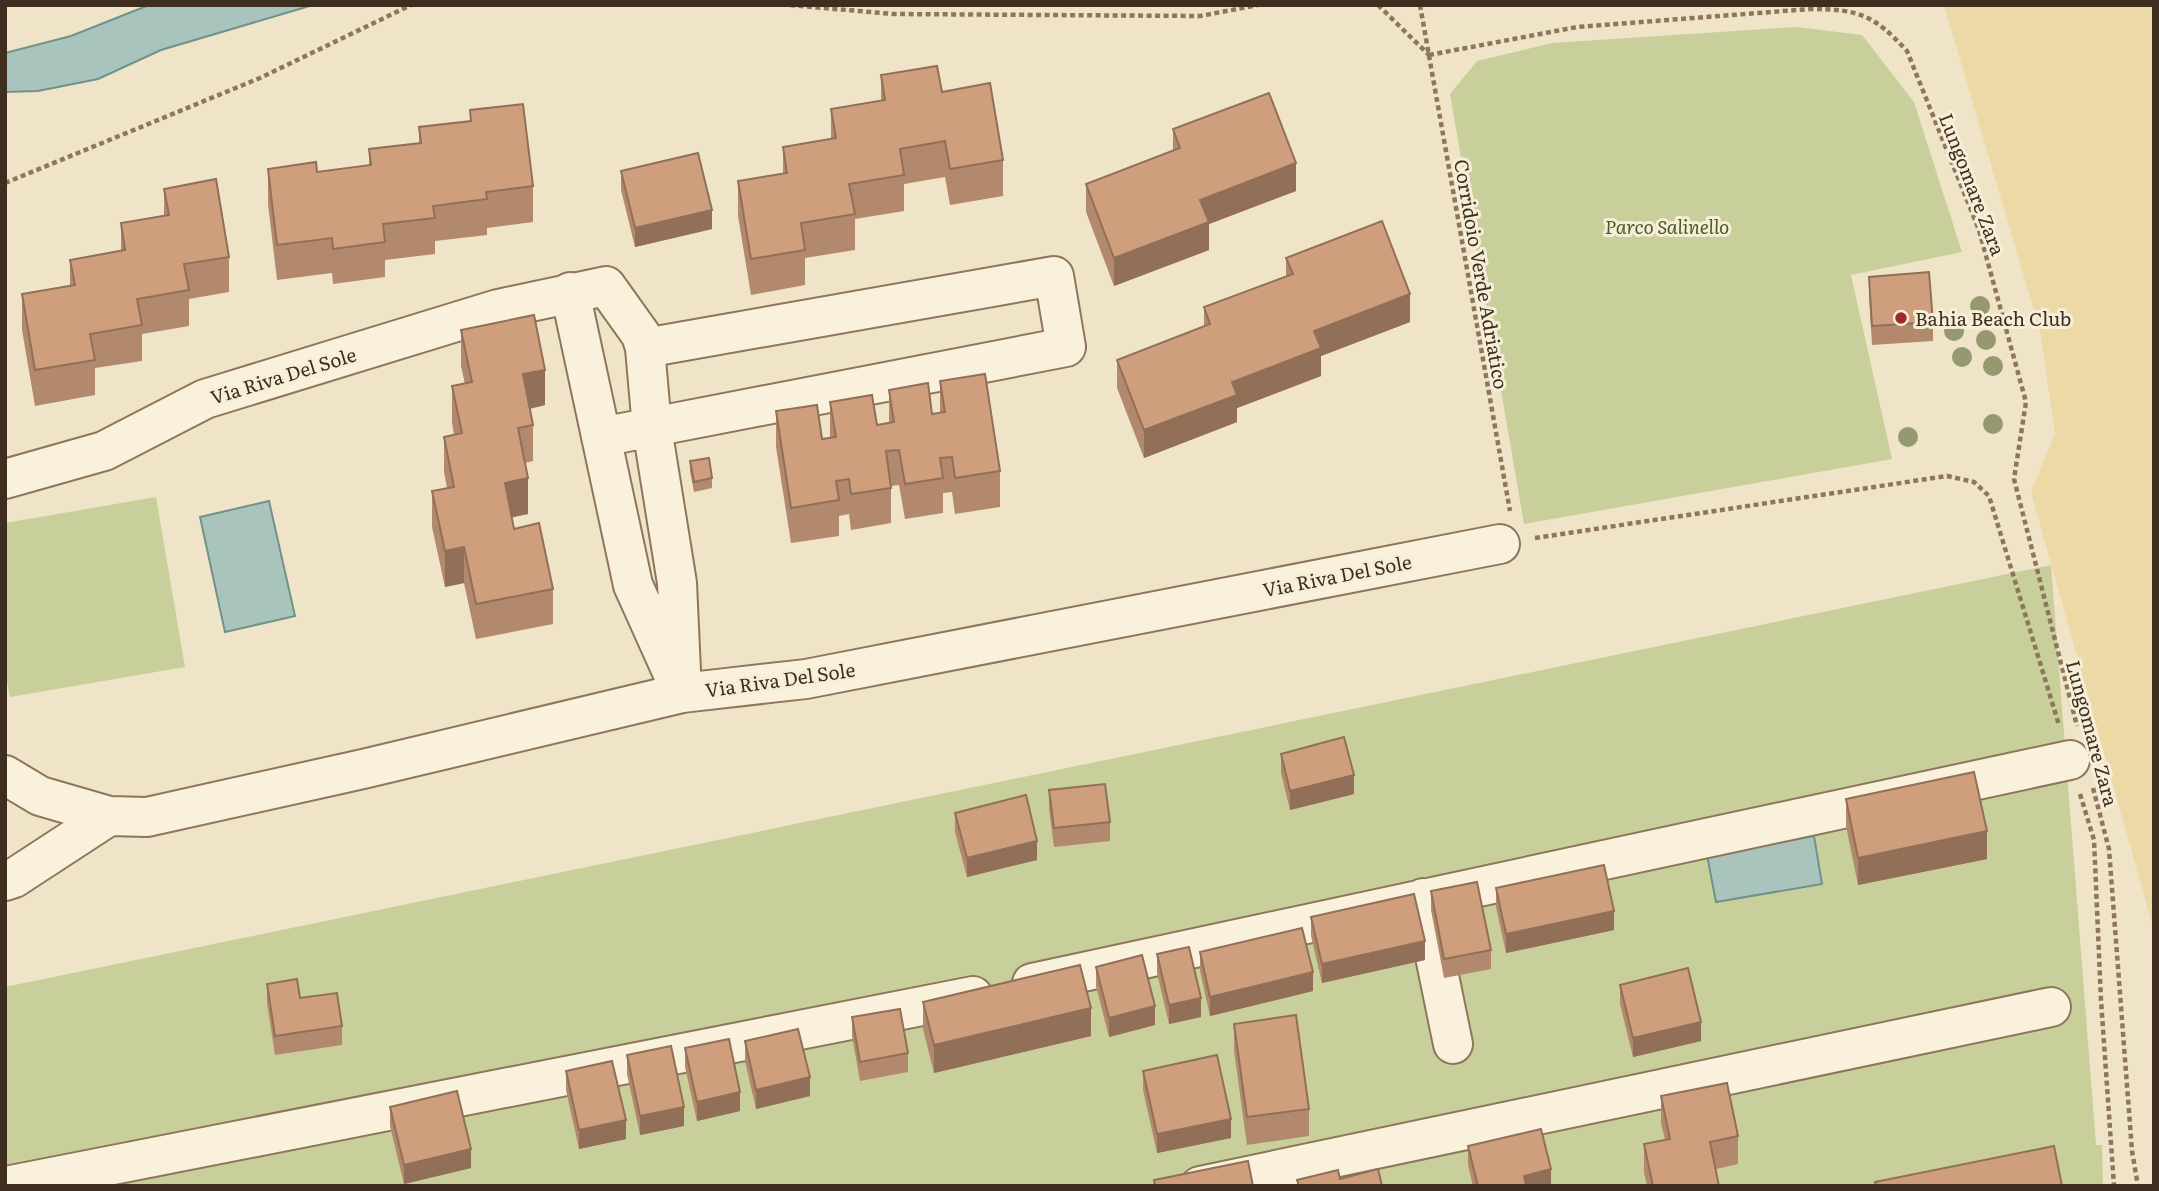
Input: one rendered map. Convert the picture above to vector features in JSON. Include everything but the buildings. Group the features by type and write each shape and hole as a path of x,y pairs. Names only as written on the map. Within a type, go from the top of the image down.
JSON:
{"street":[{"path":"601,437 1066,347 1054,276 645,348"},
{"name":"Via Riva Del Sole","path":"5,479 104,451 205,399 498,309 606,286 641,335 645,348 652,428 677,583 682,693"},
{"name":"Via Riva Del Sole","path":"570,292 633,584 682,693"},
{"name":"Via Riva Del Sole","path":"5,775 40,796 109,816 147,817 682,693 806,679 1500,544"},
{"path":"6,1186 924,1007 2080,758"},
{"path":"8,870 109,816"},
{"path":"1423,898 1453,1044"},
{"path":"1200,1186 2051,1007"}],"path":[{"path":"5,183 260,78 411,5"},
{"path":"790,5 893,14 1186,16 1200,16 1258,5"},
{"path":"1378,5 1429,55"},
{"name":"Corridoio Verde Adriatico","path":"1420,5 1512,524 1500,544"},
{"name":"Lungomare Zara","path":"1429,55 1577,27 1810,9 1838,9 1867,15 1891,33 1907,51 1979,230 2026,402 2014,479 2080,758 2109,849 2132,1151 2138,1186"},
{"path":"1500,544 1947,476 1973,482 1989,496"},
{"path":"2101,1000 2114,1186"}],"green space":[{"name":"Parco Salinello","path":"1797,27 1862,35 1914,102 1962,252 1851,275 1892,459 1524,524 1450,94 1477,61 1552,43"},
{"path":"156,497 185,667 10,697 5,672 5,523"},
{"path":"2051,565 2096,1145 2102,1145 2103,1186 5,1186 5,987"}],"sand":[{"path":"1944,5 2154,5 2154,931 2031,492 2055,434 2040,331"}],"water":[{"path":"149,5 313,5 161,50 98,79 38,91 5,92 5,53 71,36"},
{"path":"269,501 295,616 225,632 200,517"},
{"path":"1814,836 1822,884 1716,902 1707,855"}],"place":[{"name":"Bahia Beach Club","path":"1901,318"}]}
